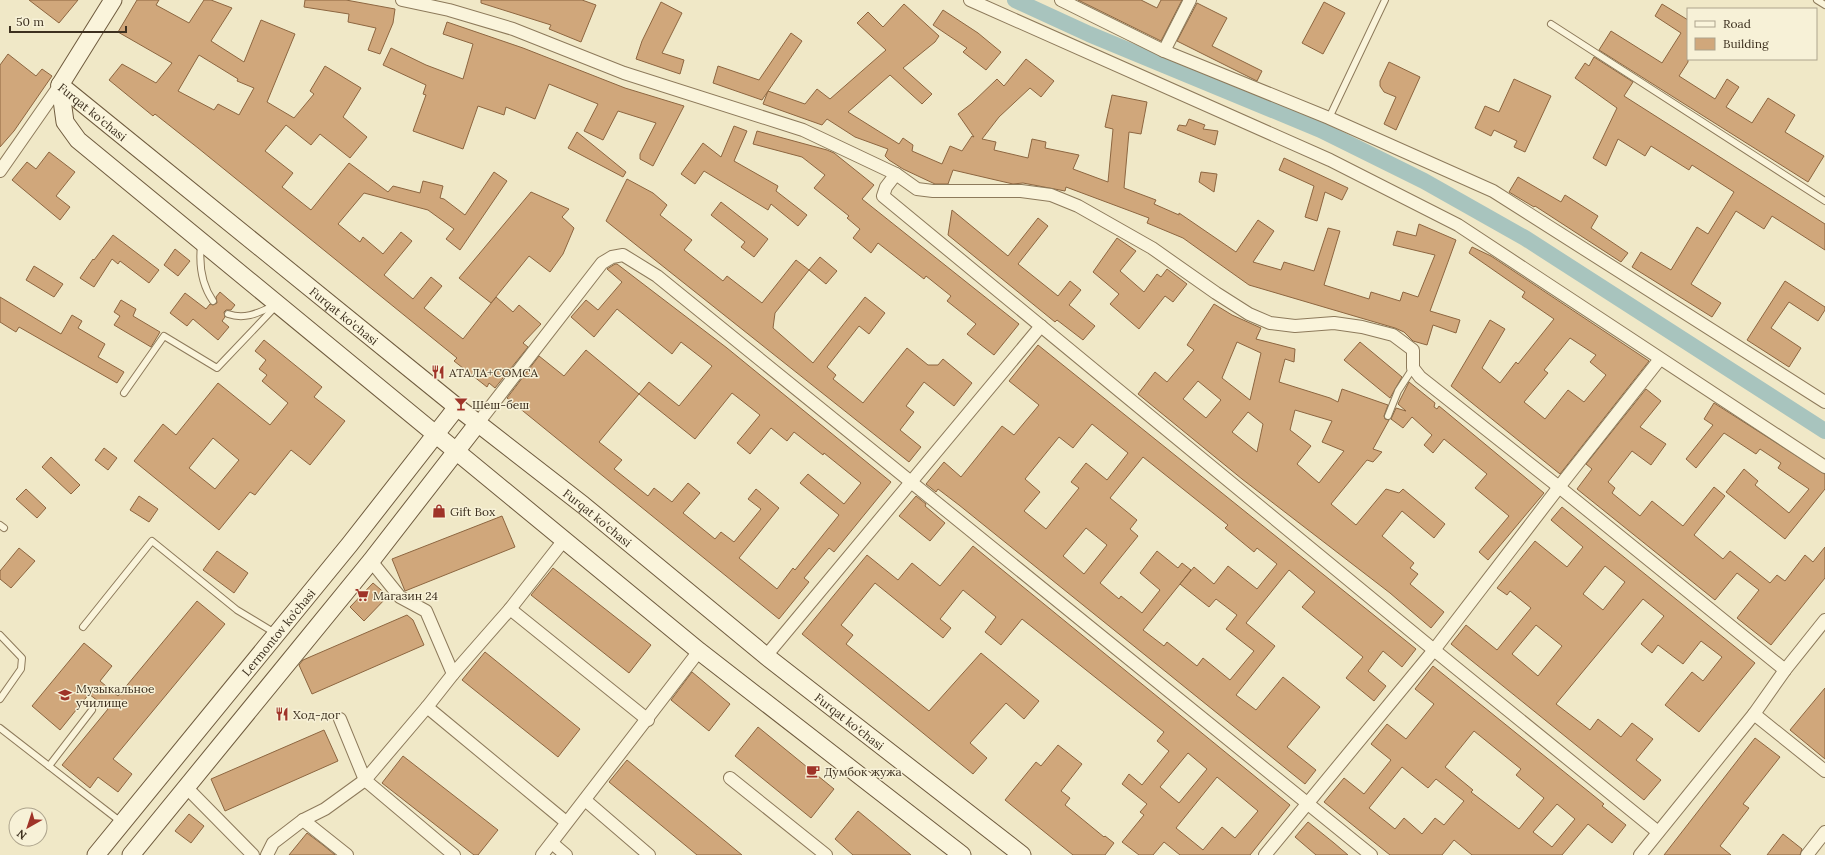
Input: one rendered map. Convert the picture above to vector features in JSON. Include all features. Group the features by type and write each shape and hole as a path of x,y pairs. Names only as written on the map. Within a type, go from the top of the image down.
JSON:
{"main road":[{"path":"60,85 113,0"},
{"name":"Furqat ko'chasi","path":"60,85 65,122 78,140 699,652 962,855"},
{"name":"Furqat ko'chasi","path":"60,85 457,407 583,504 766,656 1022,855"},
{"name":"Lermontov ko’chasi","path":"96,855 121,822 350,544 457,407"},
{"path":"131,855 371,561 478,423"}],"street":[{"path":"402,0 449,10 513,29 624,73 803,130 896,174 917,189 934,191 1021,191 1051,195 1078,206 1152,248 1216,293 1249,314 1270,323 1295,326 1334,323 1362,327 1393,335 1413,350 1413,368 1420,377 1559,487 1785,670"},
{"path":"970,0 1330,160 1458,225 1825,466"},
{"path":"1061,0 1164,51 1328,118 1494,191 1825,402"},
{"path":"1164,51 1190,0"},
{"path":"0,171 60,85"},
{"path":"896,174 886,187 883,196 1434,650 1658,832"},
{"path":"478,423 602,263 623,255 657,276 911,480 1371,855"},
{"path":"766,656 1040,326"},
{"path":"1265,855 1434,650 1559,487 1660,359"},
{"path":"268,855 272,843 303,820 325,808 365,780 453,674 510,609 564,540"},
{"path":"371,561 400,597 426,611 453,674"},
{"path":"510,609 648,720"},
{"path":"1640,855 1754,714 1785,670 1825,620"},
{"path":"542,855 552,844 566,822 648,720 699,652"},
{"path":"427,707 566,822"},
{"path":"1754,714 1825,770"},
{"path":"340,718 365,780 454,855"},
{"path":"730,778 826,855"},
{"path":"186,787 253,855"},
{"path":"585,800 649,855"},
{"path":"303,820 348,855"},
{"path":"1807,855 1825,832"},
{"path":"552,844 566,855"}],"lane":[{"path":"1328,118 1384,0"},
{"path":"1816,0 1825,5"},
{"path":"1552,24 1825,201"},
{"path":"201,242 200,262 209,295 213,301"},
{"path":"228,314 234,316 250,316 277,305"},
{"path":"124,393 164,336 217,368 277,305"},
{"path":"1388,416 1398,391 1413,368"},
{"path":"83,627 152,541 237,610 276,634"},
{"path":"0,635 22,658 21,669 0,699"},
{"path":"49,766 92,710"},
{"path":"0,728 121,822"}],"building":[{"path":"29,0 78,0 59,23"},
{"path":"137,0 159,0 156,5 189,23 204,0 211,0 232,8 211,41 244,62 261,20 295,34 267,102 294,118 314,94 310,91 325,66 361,88 343,117 367,137 350,158 320,134 311,145 286,125 265,151 293,173 282,187 311,210 349,163 388,192 393,186 420,193 423,181 443,186 440,198 444,199 465,215 494,172 507,181 460,250 446,239 454,229 428,210 364,193 338,224 360,242 363,237 383,254 401,232 412,241 384,275 413,299 431,277 442,286 424,308 463,339 496,297 513,312 519,305 541,324 523,343 528,347 495,388 489,383 487,387 454,361 457,358 198,148 155,114 153,116 109,80 122,64 156,83 172,63 118,32","holes":["199,55 238,79 237,81 254,88 239,115 218,104 214,110 178,91"]},
{"path":"305,0 346,0 395,9 393,23 380,54 368,50 376,28 348,22 349,14 304,7"},
{"path":"481,0 582,0 596,5 581,42 549,29 551,25 481,3"},
{"path":"1078,0 1141,0 1157,8 1161,0 1182,0 1161,41"},
{"path":"661,2 682,13 662,53 684,60 680,74 636,59 642,41"},
{"path":"1324,2 1345,13 1323,54 1302,43"},
{"path":"1197,3 1227,18 1212,46 1262,71 1257,81 1177,41"},
{"path":"904,4 939,36 935,42 903,68 932,94 922,104 890,75 848,112 899,144 903,138 913,145 912,151 942,164 950,146 962,151 972,136 974,137 958,114 971,104 997,79 1004,86 1026,59 1054,81 1041,97 1030,88 999,117 982,139 996,142 994,150 1028,158 1032,139 1046,142 1045,148 1079,155 1073,169 1108,182 1113,129 1105,127 1112,95 1147,102 1141,134 1129,132 1124,188 1156,200 1154,204 1179,215 1179,213 1236,252 1258,220 1274,231 1253,262 1281,270 1284,262 1314,271 1328,228 1340,231 1324,285 1369,299 1371,292 1400,301 1403,292 1418,297 1435,255 1393,245 1397,231 1416,236 1419,224 1456,240 1430,311 1460,320 1456,333 1433,325 1427,345 1413,341 1404,332 1395,328 1249,285 1183,238 1147,223 1149,218 1066,187 1065,191 1023,183 1013,184 953,170 948,184 935,184 903,169 889,160 885,156 888,149 855,137 827,119 822,125 763,104 768,91 805,104 817,89 830,99 886,50 857,23 868,12 883,27"},
{"path":"1662,4 1687,19 1688,62 1679,76 1715,99 1727,79 1739,87 1726,107 1752,123 1768,98 1795,115 1785,132 1824,156 1808,182 1599,50 1611,31 1662,63 1681,33 1655,16"},
{"path":"943,10 978,33 1001,52 986,70 963,52 967,48 933,25"},
{"path":"447,22 523,48 625,88 684,106 653,166 640,159 640,154 656,123 618,111 603,140 584,131 598,104 549,84 535,119 506,107 504,115 478,106 463,149 413,131 426,95 423,94 426,85 383,65 391,48 426,65 463,79 473,44 443,34"},
{"path":"791,33 802,41 762,100 713,83 718,66 759,80"},
{"path":"8,54 36,76 42,69 52,76 14,131 0,147 0,65"},
{"path":"1594,57 1633,82 1624,96 1825,224 1825,250 1772,216 1764,229 1736,211 1691,284 1721,303 1712,317 1632,267 1641,252 1671,270 1697,227 1708,234 1734,192 1692,165 1689,170 1651,146 1645,156 1618,139 1606,166 1593,158 1617,108 1575,78 1585,63 1589,66"},
{"path":"1389,62 1420,77 1396,130 1384,124 1396,97 1384,92 1380,86 1380,81"},
{"path":"1514,79 1551,96 1525,152 1514,147 1517,141 1494,130 1491,136 1475,128 1485,106 1499,112"},
{"path":"1189,119 1205,125 1203,129 1218,131 1215,145 1177,130 1179,125 1186,126"},
{"path":"734,126 747,131 734,161 778,186 776,191 807,215 798,226 771,204 768,210 704,171 695,184 681,174 703,143 721,157"},
{"path":"757,131 834,153 874,185 862,199 1019,324 994,355 967,334 976,324 947,301 951,296 926,276 924,279 878,243 871,253 853,238 860,229 847,218 849,216 814,188 825,175 802,157 753,144"},
{"path":"577,132 626,172 623,177 568,148"},
{"path":"49,152 75,172 56,196 70,207 60,220 12,180 27,162 36,169"},
{"path":"1284,158 1348,188 1342,200 1325,192 1317,221 1305,217 1314,186 1279,170"},
{"path":"1201,172 1217,174 1214,192 1199,182"},
{"path":"1518,177 1561,202 1565,195 1598,216 1591,228 1628,253 1621,262 1535,206 1534,207 1509,192"},
{"path":"627,179 653,193 667,205 660,215 692,240 684,250 723,281 727,276 762,303 796,260 809,270 775,313 773,328 813,363 865,297 885,313 869,334 859,326 827,367 836,375 833,379 863,403 907,348 928,365 938,365 943,359 972,383 954,406 924,382 906,406 914,412 900,430 921,447 909,462 606,221"},
{"path":"531,192 569,209 562,217 574,228 563,254 550,272 529,256 491,303 459,278"},
{"path":"721,202 768,239 754,257 741,247 745,242 711,215"},
{"path":"952,210 1008,256 1038,218 1048,226 1018,264 1058,296 1070,281 1081,290 1069,305 1095,326 1083,340 1057,320 1055,322 948,235"},
{"path":"113,235 159,270 149,283 120,261 118,264 112,259 94,287 80,278 93,259 94,260"},
{"path":"1117,238 1136,251 1120,271 1144,292 1157,274 1161,277 1167,269 1187,284 1173,302 1165,296 1139,329 1110,304 1119,294 1093,272"},
{"path":"1472,247 1491,256 1649,361 1560,474 1451,386 1490,320 1505,329 1482,368 1500,383 1516,362 1518,364 1554,319 1522,297 1525,292 1469,253","holes":["1570,338 1596,355 1590,362 1606,375 1584,402 1568,390 1545,419 1524,402 1548,373 1544,370"]},
{"path":"175,249 190,261 178,276 164,265"},
{"path":"820,257 837,271 826,284 809,270"},
{"path":"617,264 727,348 891,482 834,552 829,548 804,578 809,582 779,619 507,398 539,356 564,376 586,350 639,394 649,382 679,406 712,366 681,342 672,354 617,309 594,337 571,317 586,300 598,310 622,282 607,269","holes":["732,393 760,415 737,443 750,454 771,428 787,441 794,432 823,455 824,453 861,483 844,504 808,474 800,483 839,515 795,570 793,568 777,589 739,558 779,508 756,489 748,499 761,509 734,542 721,532 715,539 683,513 700,493 688,483 672,502 654,488 648,496 614,469 622,460 599,442 639,394 695,439"]},
{"path":"34,266 63,284 54,297 26,280"},
{"path":"1785,281 1825,307 1825,310 1818,321 1789,302 1771,328 1801,348 1789,367 1747,340"},
{"path":"220,292 235,305 231,310 226,310 224,312 225,317 222,321 229,327 218,340 193,319 187,326 170,313 185,293 206,309 210,304 213,305 217,303 216,297"},
{"path":"0,297 61,334 72,315 82,321 78,328 105,344 98,357 124,372 117,383 19,327 16,332 0,322"},
{"path":"121,300 136,309 133,316 160,332 151,347 114,325 120,316 114,312"},
{"path":"1214,304 1232,315 1261,328 1256,339 1295,349 1294,362 1285,359 1279,382 1330,398 1338,402 1342,389 1388,405 1384,416 1385,419 1389,420 1373,449 1382,452 1373,462 1367,460 1331,504 1356,525 1386,489 1399,493 1403,489 1445,524 1434,538 1402,511 1382,536 1414,563 1410,568 1418,574 1410,584 1444,612 1431,628 1390,593 1242,479 1138,394 1155,372 1167,382 1194,350 1187,345","holes":["1237,342 1261,353 1250,400 1222,378","1198,381 1221,400 1206,418 1183,399","1295,410 1332,421 1322,442 1344,451 1319,483 1297,464 1311,446 1290,430","1248,412 1263,424 1257,452 1232,432"]},
{"path":"264,340 322,387 314,397 345,421 310,465 291,450 255,495 250,492 219,530 134,461 163,424 176,435 218,383 270,425 288,403 262,381 267,375 259,369 266,360 255,351","holes":["213,438 239,460 215,489 189,468"]},
{"path":"1360,342 1402,377 1390,398 1344,360"},
{"path":"1038,345 1416,649 1402,667 1383,651 1368,671 1386,686 1374,701 1346,678 1363,657 1302,607 1315,592 1289,570 1246,623 1275,646 1236,695 1256,710 1283,677 1320,707 1287,747 1316,770 1305,784 959,505 938,489 936,492 926,484 944,462 961,477 1002,426 1014,435 1039,405 1009,381","holes":["1092,424 1128,453 1107,480 1086,463 1071,482 1079,488 1046,529 1024,511 1040,492 1025,479 1059,437 1073,448","1143,457 1228,525 1225,528 1254,552 1257,548 1277,564 1257,589 1228,566 1214,584 1194,567 1180,584 1191,570 1182,563 1178,568 1157,551 1140,573 1160,590 1142,613 1121,596 1119,599 1100,583 1138,536 1130,529 1137,520 1110,498","1086,528 1107,545 1084,574 1063,556","1180,584 1209,607 1216,599 1237,615 1226,629 1254,651 1230,680 1203,658 1197,666 1167,642 1164,646 1143,630"]},
{"path":"1409,382 1435,403 1434,407 1437,409 1439,406 1544,493 1488,560 1479,552 1509,516 1475,488 1487,474 1444,439 1433,453 1424,445 1432,435 1412,417 1403,428 1391,419 1396,408 1406,411 1398,404"},
{"path":"1646,389 1661,401 1640,427 1666,444 1651,465 1632,451 1608,482 1615,488 1612,493 1640,516 1652,501 1683,526 1714,487 1725,496 1694,535 1723,559 1730,551 1770,583 1777,575 1785,581 1805,555 1813,562 1825,547 1825,578 1771,645 1737,618 1759,590 1737,573 1715,600 1577,489 1592,469 1586,464"},
{"path":"1714,403 1825,474 1825,489 1785,539 1726,492 1744,469 1758,481 1755,485 1789,513 1809,489 1778,468 1781,463 1760,449 1756,454 1724,433 1696,468 1686,459 1713,425 1704,419"},
{"path":"104,448 117,458 108,470 95,460"},
{"path":"51,457 80,485 71,494 42,467"},
{"path":"26,489 46,508 37,518 16,499"},
{"path":"139,496 158,509 149,522 130,510"},
{"path":"916,496 945,523 930,541 899,516"},
{"path":"1562,507 1755,663 1699,732 1665,705 1692,672 1703,681 1722,657 1701,641 1683,664 1658,645 1652,653 1641,644 1664,616 1643,599 1556,704 1590,730 1598,719 1621,737 1632,723 1653,739 1636,760 1661,780 1644,800 1451,644 1466,625 1497,650 1531,608 1510,591 1507,595 1497,588 1535,541 1567,567 1583,547 1551,520","holes":["1605,566 1625,582 1603,610 1583,594","1536,625 1562,646 1538,676 1512,654"]},
{"path":"502,516 515,547 405,591 392,559"},
{"path":"973,546 1290,805 1250,855 1180,855 1164,842 1153,855 1139,855 1122,842 1144,815 1140,812 1147,804 1122,784 1129,774 1142,785 1169,751 1157,741 1164,732 1022,619 1001,645 985,632 996,617 963,590 940,619 951,628 943,638 875,583 841,625 853,635 846,644 929,711 981,653 1039,701 1024,719 1006,703 970,743 987,758 973,774 802,634 867,555 898,580 912,563 940,586","holes":["1188,753 1207,769 1179,803 1160,787","1217,777 1258,811 1235,838 1222,827 1203,850 1176,828"]},
{"path":"19,548 35,561 11,588 0,579 0,571"},
{"path":"217,551 248,573 234,593 203,570"},
{"path":"553,568 651,645 629,673 531,595"},
{"path":"373,583 388,596 364,621 350,607"},
{"name":"Музыкальное училище","path":"197,601 225,624 113,759 132,774 118,792 98,777 90,788 62,765 108,709 89,694 60,730 32,706 84,643 112,666 100,681 118,696"},
{"path":"407,615 413,620 424,645 312,694 299,665 303,660"},
{"path":"485,652 580,729 558,757 462,680"},
{"path":"1433,666 1604,804 1602,806 1626,825 1612,843 1588,824 1562,855 1472,855 1454,840 1442,855 1390,855 1324,802 1344,778 1364,794 1391,760 1371,744 1387,724 1406,739 1434,704 1415,689","holes":["1474,731 1521,769 1516,775 1544,798 1519,829 1471,792 1473,790 1445,767","1402,767 1428,788 1436,779 1464,801 1444,825 1435,818 1422,834 1404,818 1395,829 1369,808","1557,804 1575,819 1552,847 1533,832"]},
{"path":"692,672 730,704 709,731 671,700"},
{"path":"1825,688 1825,759 1790,730"},
{"path":"758,727 834,789 811,818 735,756"},
{"path":"324,730 338,761 225,811 211,779"},
{"path":"1755,738 1780,757 1743,804 1749,808 1720,846 1731,855 1664,855"},
{"path":"1058,745 1082,764 1061,791 1070,798 1065,805 1104,837 1105,836 1114,843 1105,855 1073,855 1005,800 1036,762 1041,766"},
{"path":"403,756 498,830 478,855 474,855 382,783"},
{"path":"627,760 742,855 697,855 609,782"},
{"path":"858,811 911,855 853,855 835,839"},
{"path":"189,814 204,826 191,843 175,831"},
{"path":"1308,822 1348,855 1316,855 1295,837"},
{"path":"307,833 323,845 335,855 289,855"},
{"path":"1783,834 1802,849 1800,855 1767,855"}],"waterway":[{"path":"1015,0 1089,34 1321,130 1424,181 1525,238 1825,431"}],"place":[{"name":"АТАЛА+СОМСА","path":"438,372"},
{"name":"Шеш-беш","path":"461,404"},
{"name":"Gift Box","path":"439,511"},
{"name":"Магазин 24","path":"362,595"},
{"name":"Музыкальное училище","path":"65,695"},
{"name":"Ход-дог","path":"282,714"},
{"name":"Думбок жужа","path":"813,771"}]}
